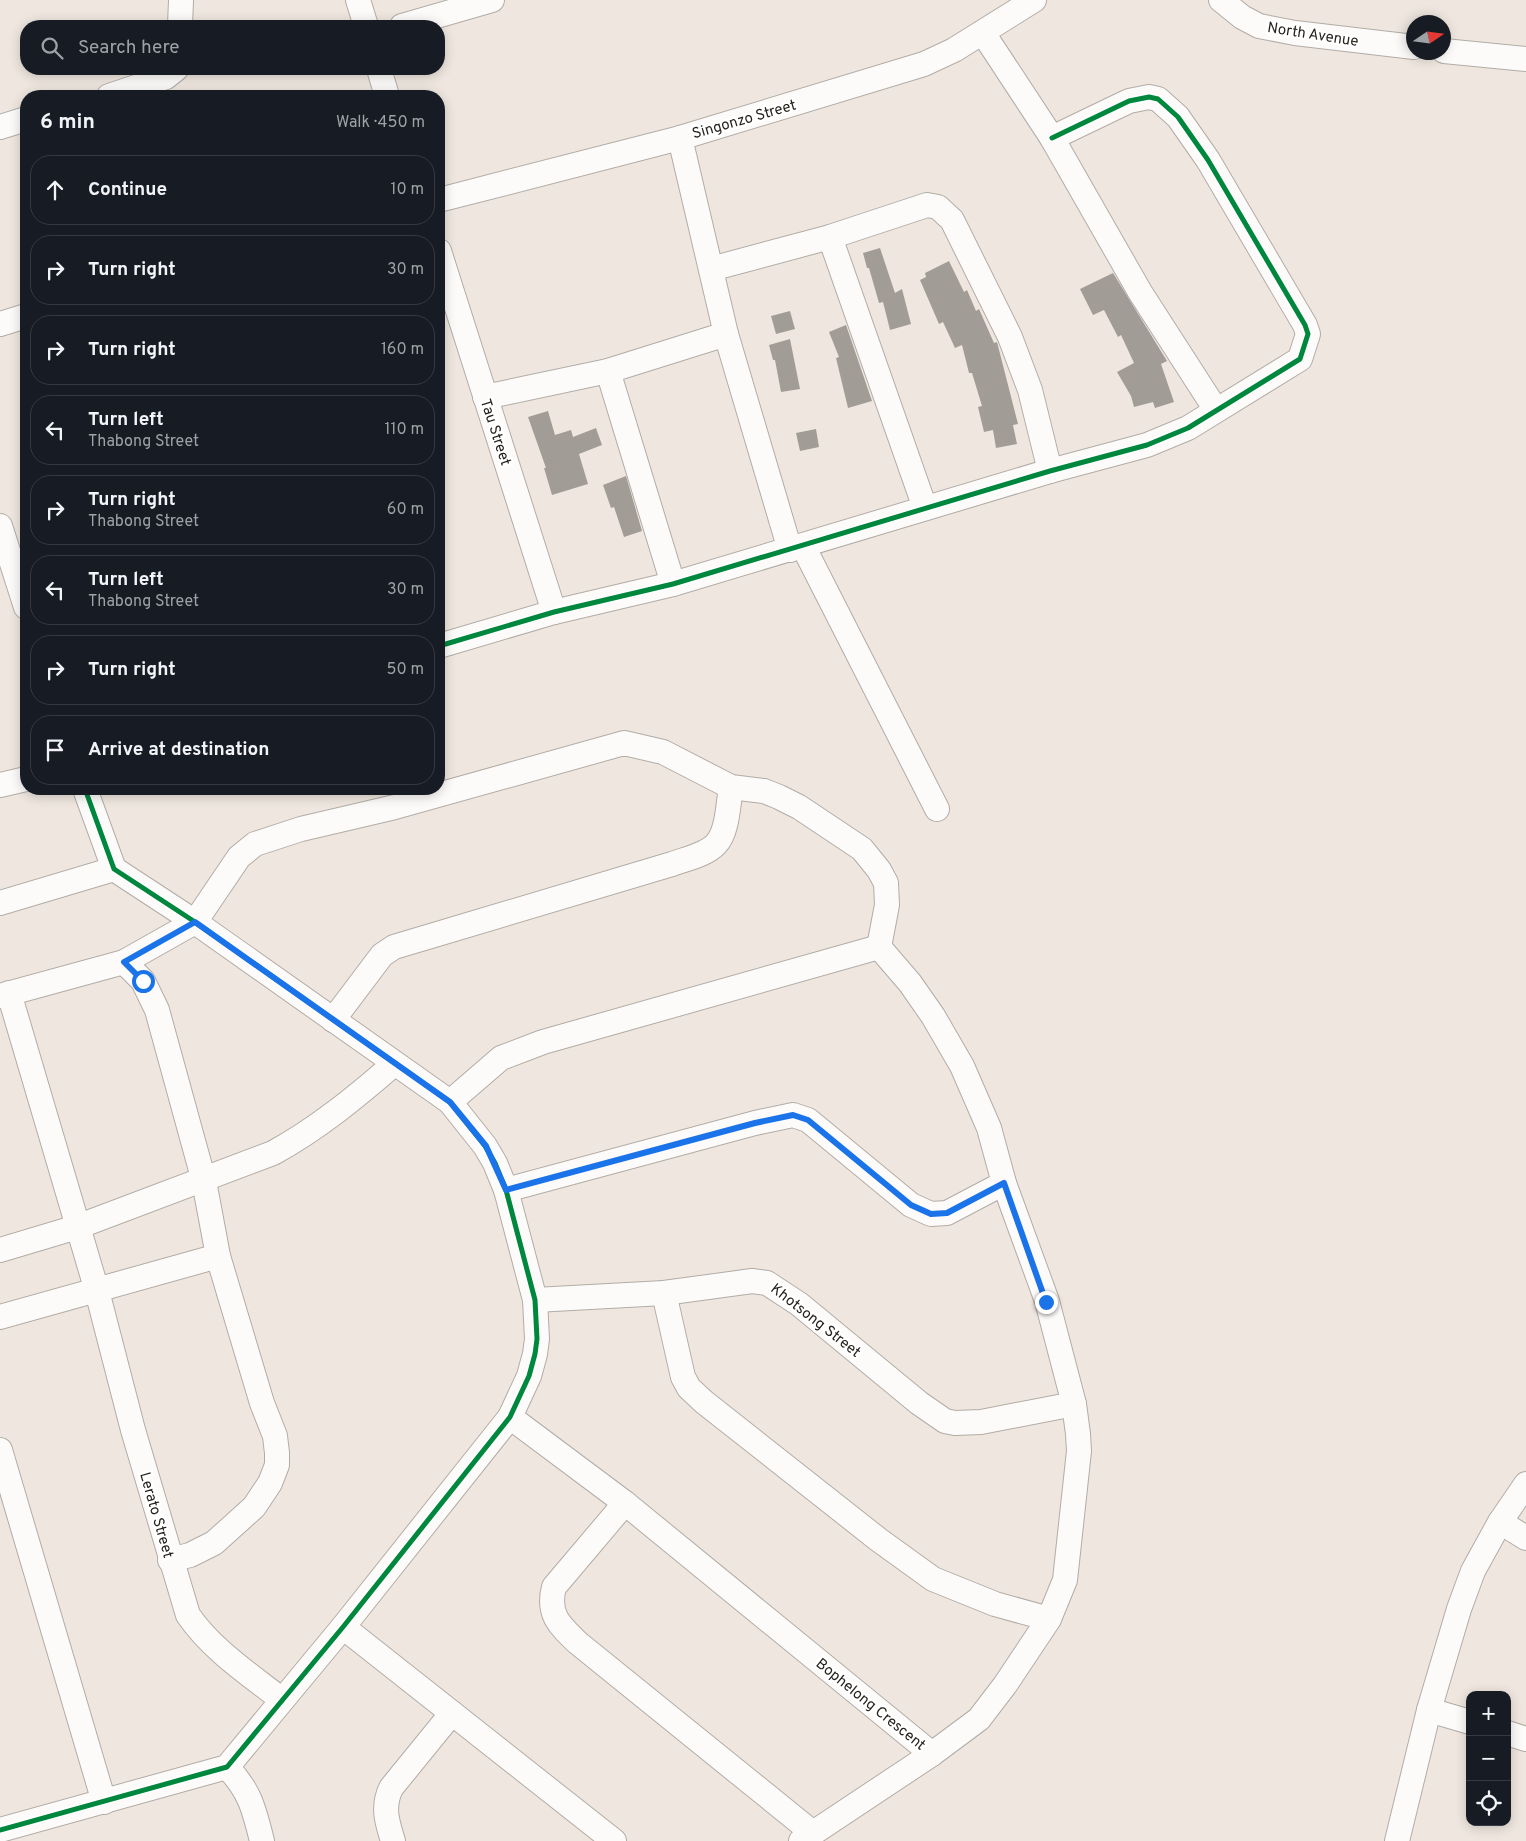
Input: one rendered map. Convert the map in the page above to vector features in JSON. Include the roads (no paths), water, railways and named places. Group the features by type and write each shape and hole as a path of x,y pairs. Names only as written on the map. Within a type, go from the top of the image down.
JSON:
{"street":[{"path":"180,20 181,0"},
{"path":"358,0 364,20"},
{"path":"423,20 492,0"},
{"name":"Singonzo Street","path":"445,198 680,138 924,64 984,33 1034,0"},
{"name":"North Avenue","path":"1221,0 1242,18 1259,26 1295,33 1406,46"},
{"path":"984,33 1052,138 1140,292 1216,410"},
{"path":"1451,52 1526,59"},
{"path":"127,90 168,75"},
{"path":"381,75 385,90"},
{"path":"445,644 554,612 673,584 925,508 1161,440 1188,428 1300,360 1308,334 1305,325 1208,160 1178,117 1158,99 1149,97 1129,101 1052,138"},
{"path":"0,127 20,122"},
{"path":"680,138 726,334 796,548 937,809"},
{"path":"711,269 830,237 927,205 938,207 945,212 962,238 1019,358 1030,390 1050,472"},
{"path":"830,237 925,508"},
{"name":"Tau Street","path":"445,271 554,612"},
{"path":"0,324 20,318"},
{"path":"485,397 608,371 726,334"},
{"path":"608,371 673,584"},
{"path":"2,535 20,589"},
{"path":"445,793 624,743 663,752 731,787 764,791 799,806 862,849 879,870 886,884 888,905 879,947 534,1045 501,1058 450,1102"},
{"path":"0,785 20,780"},
{"path":"333,1020 382,955 394,947 672,864 701,853 716,844 722,832 731,787"},
{"path":"0,1830 226,1767 343,1627 510,1418 529,1376 537,1338 535,1300 506,1190 486,1146 450,1102 195,922 114,869 87,795"},
{"path":"4,995 124,962 195,922 239,857 256,844 301,829 438,795"},
{"path":"0,903 114,869"},
{"name":"Bophelong Crescent","path":"510,1418 625,1503 932,1754 979,1719 1005,1685 1049,1619 1065,1580 1079,1451 1074,1404 1046,1302 1004,1183 989,1128 962,1066 933,1016 910,983 879,947"},
{"path":"124,962 143,981 157,1010 204,1181 218,1256 262,1403 275,1436 277,1465 270,1483 254,1507 228,1532 202,1550 170,1560"},
{"name":"Lerato Street","path":"4,995 97,1291 133,1430 188,1616 198,1630 219,1650 282,1700"},
{"path":"0,1250 77,1227 204,1181 273,1153 295,1142 348,1104 394,1064"},
{"path":"506,1190 755,1123 793,1115 808,1120 911,1205 931,1214 947,1213 1004,1183"},
{"path":"0,1317 218,1256"},
{"name":"Khotsong Street","path":"535,1300 664,1293 752,1281 767,1283 799,1304 918,1403 945,1421 954,1423 981,1422 1074,1404"},
{"path":"664,1293 682,1377 689,1388 704,1402 879,1540 933,1579 995,1604 1049,1619"},
{"path":"0,1450 104,1802"},
{"path":"1397,1841 1429,1710 1472,1571 1500,1522 1526,1484"},
{"path":"625,1503 554,1587 550,1600 553,1614 560,1625 578,1643 807,1837 932,1754"},
{"path":"1500,1522 1526,1538"},
{"path":"343,1627 614,1841"},
{"path":"1429,1710 1466,1721"},
{"path":"393,1841 385,1811 386,1798 391,1788 452,1714"},
{"path":"1511,1734 1526,1739"},
{"path":"226,1767 242,1782 248,1794 262,1841"}]}
